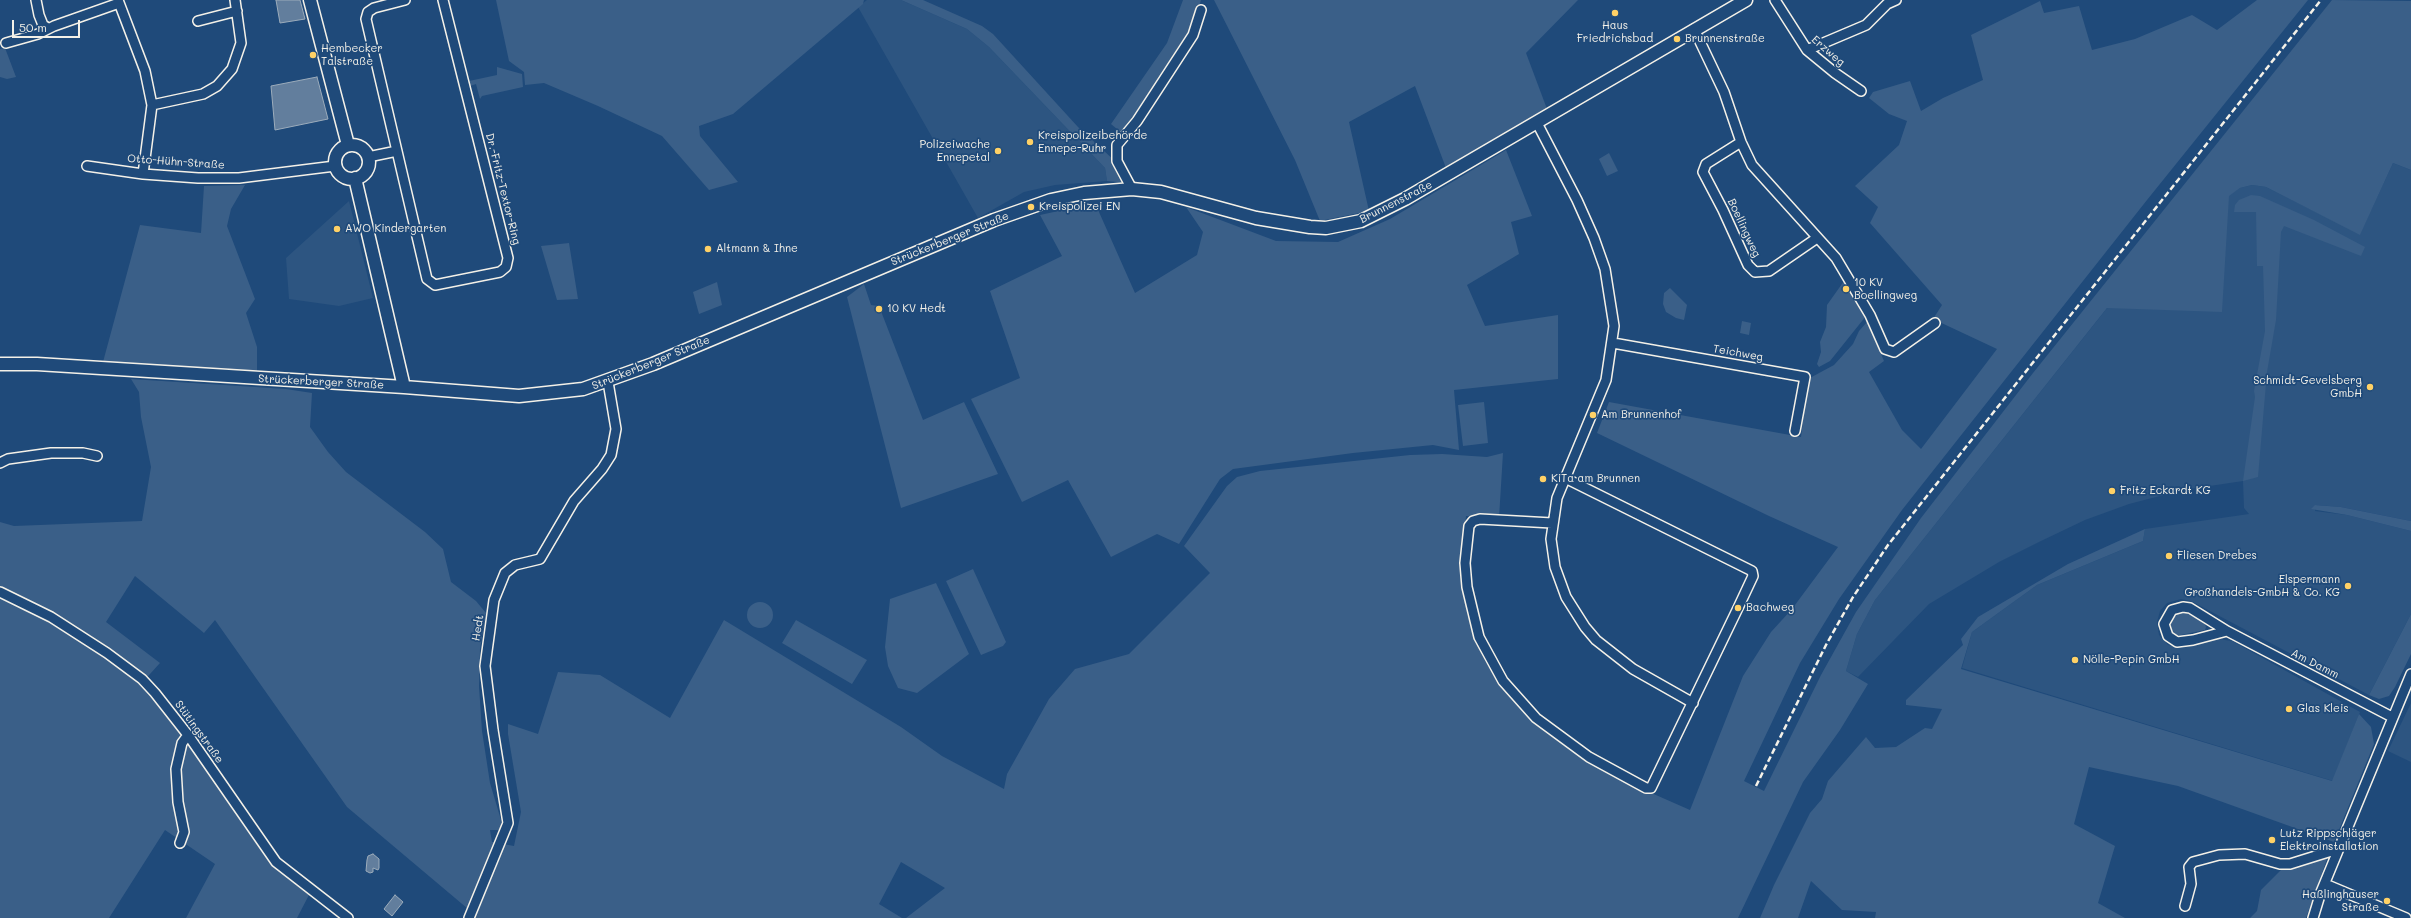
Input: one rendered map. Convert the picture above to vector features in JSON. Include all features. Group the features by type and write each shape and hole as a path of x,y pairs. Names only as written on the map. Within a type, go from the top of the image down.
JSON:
{"main road":[{"path":"310,0 348,145"},
{"name":"Brunnenstraße","path":"1310,227 1326,228 1361,221 1405,200 1694,29 1746,0"},
{"path":"348,145 359,146 368,157 369,163 365,173 355,178 344,177 335,166 338,152 348,145"},
{"path":"355,178 404,387"},
{"name":"Strückerberger Straße","path":"0,364 37,364 404,387 519,396 583,389 608,382 1021,210 1084,193 1132,189 1161,192 1256,218 1310,227"}],"street":[{"path":"36,0 39,16 43,25 48,28"},
{"path":"152,105 197,96 217,86 232,69 238,57 241,43 235,0"},
{"name":"Dr.-Fritz-Textor-Ring","path":"405,0 374,8 368,12 366,19 428,281 435,285 504,270 508,258 443,0"},
{"name":"Erzweg","path":"1775,0 1807,50 1834,73 1861,91"},
{"path":"1807,50 1866,25 1887,4 1896,0"},
{"path":"6,43 38,34 48,28 118,2 145,71 152,105 143,174"},
{"path":"1132,189 1117,161 1117,145 1137,121 1193,35 1201,10"},
{"path":"198,21 237,12"},
{"path":"1694,29 1724,92 1741,142 1752,165 1836,258 1852,284 1887,351 1894,352 1934,323"},
{"path":"1537,123 1577,200 1603,263 1611,298 1614,326 1613,342 1606,380 1557,498 1552,523 1552,554 1555,568 1566,597 1585,627 1614,656 1633,669 1693,703"},
{"name":"Boellingweg","path":"1741,142 1706,164 1703,172 1723,210 1748,265 1755,272 1769,271 1817,238"},
{"path":"368,157 397,151"},
{"name":"Otto-Hühn-Straße","path":"87,166 143,174 198,178 239,178 335,166"},
{"name":"Teichweg","path":"1613,342 1805,377 1794,431"},
{"name":"Hedt","path":"468,918 508,823 492,730 485,666 494,600 505,573 515,565 540,559 574,501 602,469 611,454 616,429 608,382"},
{"path":"0,463 8,459 51,453 83,453 97,456"},
{"path":"1552,523 1480,519 1472,521 1469,526 1465,563 1472,613 1479,637 1503,682 1518,701 1557,734 1589,757 1646,788 1651,788 1753,576 1752,571 1745,566 1565,478"},
{"name":"Stütingstraße","path":"0,592 51,617 107,652 142,679 188,735 276,862 348,918"},
{"name":"Am Damm","path":"2227,631 2192,640 2177,642 2168,636 2164,624 2172,610 2183,607 2207,618 2227,631 2392,717"},
{"path":"2313,918 2338,849 2411,674"},
{"path":"180,843 184,832 178,802 176,770 182,743 188,735"},
{"path":"2185,906 2190,884 2189,867 2193,862 2219,855 2245,854 2280,864 2290,864 2338,849"},
{"path":"2325,884 2406,918"}],"shaded area":[{"path":"276,0 300,0 305,19 280,23"},
{"path":"496,0 864,0 863,4 733,114 699,126 700,136 738,182 709,190 662,136 544,83 525,85 524,72 509,61"},
{"name":"Kreispolizeibehörde Ennepe-Ruhr","path":"867,0 901,0 967,29 989,47 1105,168 1107,181 1055,185 1024,192 978,218 858,7"},
{"path":"901,0 923,0 982,26 993,34 1078,127 1116,162 1127,183 1107,181 1105,168 989,47 967,29"},
{"path":"1183,0 1201,0 1191,33 1124,135 1111,124 1167,43"},
{"path":"1214,0 1578,0 1526,53 1547,109 1446,168 1415,86 1349,122 1369,211 1320,221 1295,160"},
{"path":"2257,0 2308,0 2147,200 1902,510 1839,599 1800,663 1744,781 1764,791 1821,675 1856,612 1921,518 2033,373 2332,0 2411,1 2411,170 2393,163 2360,235 2266,187 2252,185 2240,188 2229,196 2222,312 2107,308 1875,600 1857,634 1846,671 1868,684 1840,730 1803,782 1738,918 906,918 945,888 901,862 879,904 902,918 472,918 474,914 347,807 215,620 204,633 135,576 106,622 160,663 140,685 152,693 265,852 310,893 297,918 186,918 215,864 165,830 109,918 0,918 0,522 14,526 142,521 151,467 141,417 139,392 131,379 286,389 312,393 310,427 328,452 346,472 425,532 443,549 451,582 476,601 486,613 480,649 479,686 482,731 490,783 501,820 501,830 490,830 492,842 514,846 521,812 508,734 508,724 538,734 558,672 600,675 670,718 724,620 901,727 942,756 1004,789 1007,774 1049,699 1075,669 1129,654 1210,573 1184,546 1227,486 1237,477 1260,471 1410,455 1442,454 1487,457 1503,453 1499,518 1466,516 1462,564 1467,614 1485,661 1499,684 1533,722 1573,752 1615,777 1690,810 1743,676 1771,632 1792,609 1838,547 1769,516 1597,433 1609,402 1801,437 1808,379 1834,365 1853,344 1859,331 1867,322 1884,361 1869,372 1902,430 1921,449 1997,349 1933,319 1942,305 1870,223 1878,207 1855,186 1899,145 1907,121 1889,114 1869,98 1873,92 1910,81 1921,111 1943,98 1983,80 1971,35 2040,1 2044,13 2079,6 2092,50 2135,39 2192,15 2217,30"},
{"path":"5,48 16,77 7,79 0,77 0,49"},
{"path":"497,67 522,74 523,87 482,96 480,99 476,84 470,86 469,81 497,75"},
{"path":"317,77 328,119 275,130 271,86"},
{"path":"1506,150 1532,216 1511,222 1519,254 1467,285 1485,326 1558,315 1558,379 1454,390 1459,450 1433,445 1353,453 1233,469 1220,479 1179,544 1157,534 1111,557 1068,480 1022,502 971,399 1020,378 990,291 1062,256 1040,215 1095,203 1135,293 1197,255 1203,232 1186,207 1276,241 1338,242 1390,219"},
{"path":"1609,153 1618,171 1607,176 1599,159"},
{"path":"2224,161 2236,167 2229,195 2240,188 2252,185 2266,187 2360,234 2393,163 2411,170 2411,521 2341,507 2316,505 2315,511 2347,515 2411,531 2411,614 2369,695 2191,601 2181,599 2167,603 2160,611 2157,622 2159,635 2168,645 2183,648 2218,639 2232,641 2360,712 2333,781 1962,668 1972,632 2037,585 2143,541 2145,529 2249,514 2244,508 2243,481 2183,490 2129,504 2085,520 2041,541 1999,562 1929,604 1858,677 1846,671 1857,634 1875,600"},
{"path":"245,185 231,209 227,226 255,299 246,313 257,347 257,372 103,362 140,225 201,233 204,186"},
{"path":"2251,195 2260,196 2314,220 2365,247 2361,256 2284,226 2281,232 2276,320 2267,372 2258,477 2243,481 2255,397 2254,391 2265,331 2263,266 2257,266 2256,212 2234,212 2235,205 2239,200"},
{"name":"AWO Kindergarten","path":"349,201 373,298 339,306 289,299 286,258"},
{"path":"569,243 578,299 557,300 541,246"},
{"path":"1844,281 1866,316 1830,361 1819,367 1817,364 1821,352 1820,342 1826,327 1827,305"},
{"path":"717,282 722,305 699,314 693,292"},
{"path":"864,284 871,305 879,306 923,420 964,402 998,474 901,508 847,297"},
{"path":"1670,288 1687,305 1684,320 1676,318 1666,312 1663,304 1664,293"},
{"path":"1742,321 1751,323 1749,335 1740,333"},
{"path":"1484,402 1488,443 1463,446 1458,405"},
{"path":"2315,505 2341,507 2411,521 2411,531 2347,515 2311,509"},
{"path":"2145,529 2143,541 2037,585 1972,632 1961,669 2332,781 2359,714 2371,727 2374,744 2334,842 2178,786 2089,767 2074,824 2115,846 2098,903 2125,918 1875,918 1876,912 1842,910 1811,881 1798,918 1760,918 1774,885 1810,813 1822,799 1828,781 1866,737 1875,748 1896,747 1925,728 1932,729 1942,709 1906,705 1906,700 1963,645 1961,639 1978,617 2068,564"},
{"path":"973,569 1006,642 1003,646 981,655 946,581"},
{"path":"936,583 969,654 917,693 898,688 888,666 885,647 890,599"},
{"path":"760,602 769,606 773,615 769,624 760,628 751,624 747,615 751,606"},
{"path":"2178,612 2186,613 2204,622 2206,627 2205,630 2176,636 2171,630 2169,623"},
{"path":"2411,614 2411,654 2395,687 2389,696 2379,699 2369,695"},
{"path":"796,620 867,660 852,684 782,643"},
{"path":"2411,703 2411,762 2388,751"},
{"path":"373,854 379,859 379,868 378,870 373,868 373,872 370,873 366,871 367,860 368,856"},
{"path":"2328,856 2306,918 2250,918 2257,911 2261,890 2284,867"},
{"path":"395,895 403,902 392,916 384,909"}],"railway":[{"path":"1756,786 1826,645 1853,597 1888,545 2321,0"}],"place":[{"name":"Haus Friedrichsbad","path":"1615,13"},
{"name":"Brunnenstraße","path":"1677,39"},
{"name":"Hembecker Talstraße","path":"313,55"},
{"name":"Kreispolizeibehörde Ennepe-Ruhr","path":"1030,142"},
{"name":"Polizeiwache Ennepetal","path":"998,151"},
{"name":"Kreispolizei EN","path":"1031,207"},
{"name":"AWO Kindergarten","path":"337,229"},
{"name":"Altmann & Ihne","path":"708,249"},
{"name":"10 KV Boellingweg","path":"1846,289"},
{"name":"10 KV Hedt","path":"879,309"},
{"name":"Schmidt-Gevelsberg GmbH","path":"2370,387"},
{"name":"Am Brunnenhof","path":"1593,415"},
{"name":"KiTa am Brunnen","path":"1543,479"},
{"name":"Fritz Eckardt KG","path":"2112,491"},
{"name":"Fliesen Drebes","path":"2169,556"},
{"name":"Elspermann Großhandels-GmbH & Co. KG","path":"2348,586"},
{"name":"Bachweg","path":"1738,608"},
{"name":"Nölle-Pepin GmbH","path":"2075,660"},
{"name":"Glas Kleis","path":"2289,709"},
{"name":"Lutz Rippschläger Elektroinstallation","path":"2272,840"},
{"name":"Haßlinghauser Straße","path":"2387,901"}]}
